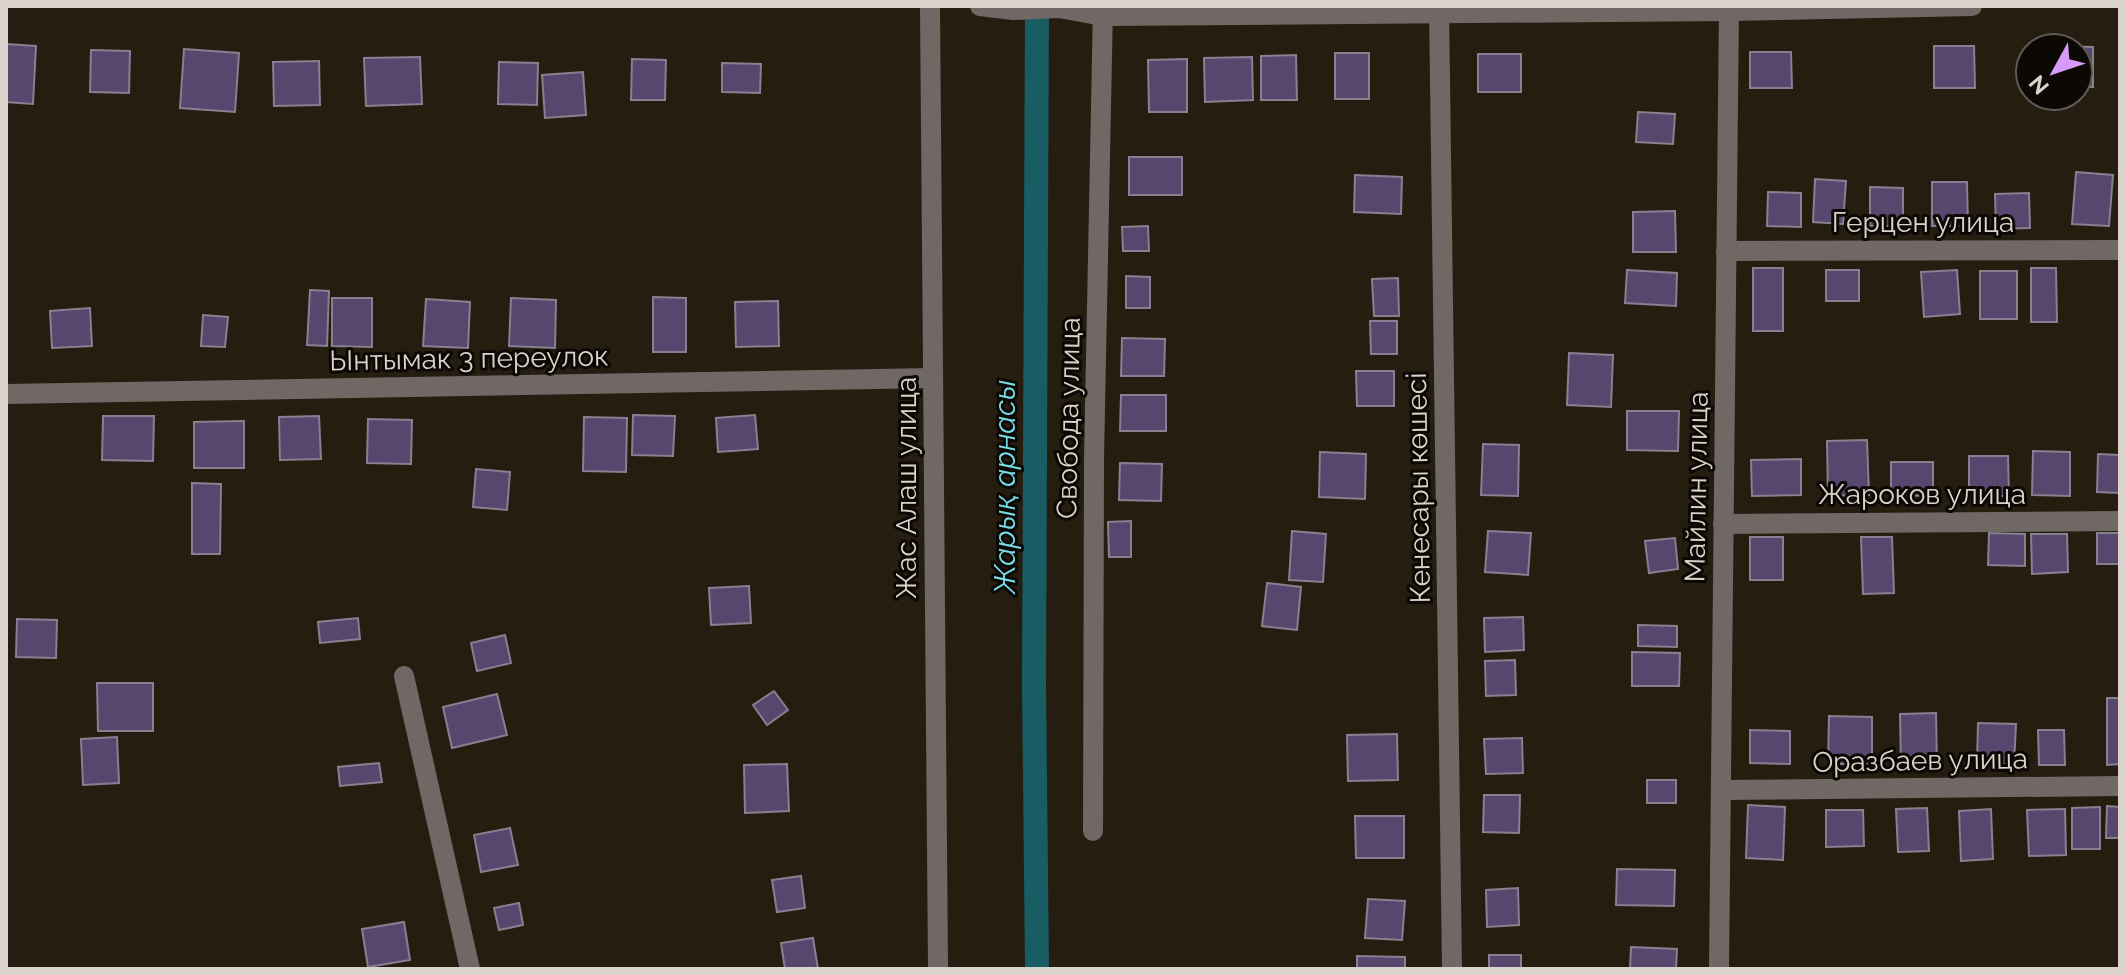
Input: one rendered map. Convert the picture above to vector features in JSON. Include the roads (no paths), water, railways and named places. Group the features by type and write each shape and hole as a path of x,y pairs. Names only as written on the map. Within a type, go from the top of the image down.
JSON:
{"street":[{"name":"Жас Алаш улица","path":"930,6 938,969"},
{"path":"980,6 1013,10 1059,8 1103,11 1972,6"},
{"name":"Майлин улица","path":"1719,969 1729,8"},
{"name":"Кенесары көшесі","path":"1440,10 1452,969"},
{"name":"Свобода улица","path":"1093,831 1094,458 1103,11"},
{"name":"Герцен улица","path":"1726,251 2120,250"},
{"name":"Ынтымак 3 переулок","path":"6,394 933,378"},
{"name":"Жароков улица","path":"1723,524 2120,521"},
{"path":"404,676 470,969"},
{"name":"Оразбаев улица","path":"1721,790 2120,786"}],"waterway":[{"name":"Жарық арнасы","path":"1037,6 1034,684 1037,969"}]}
